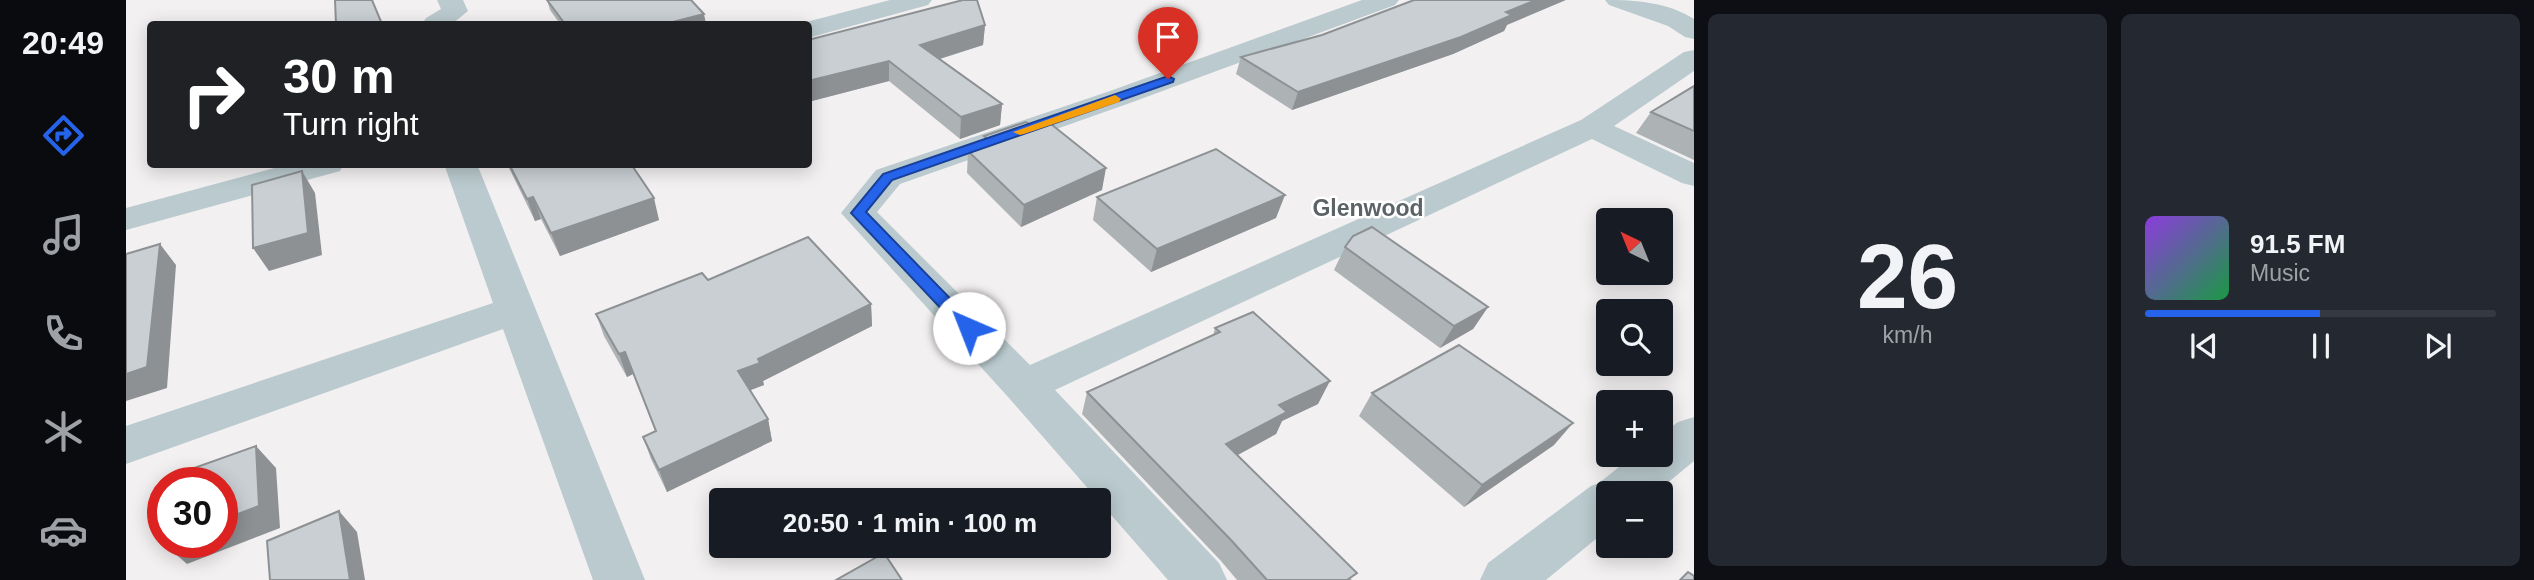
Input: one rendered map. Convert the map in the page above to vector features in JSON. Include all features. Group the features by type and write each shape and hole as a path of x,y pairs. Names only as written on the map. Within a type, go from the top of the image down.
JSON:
{"street":[{"path":"440,21 456,11 450,0"},
{"path":"812,29 919,0"},
{"path":"1201,580 1024,386 859,213 887,177 1120,97 1386,0"},
{"path":"1618,0 1677,20 1694,31"},
{"path":"1024,386 1592,127 1694,58"},
{"path":"1592,127 1694,176"},
{"path":"126,219 310,168"},
{"path":"462,168 616,579"},
{"path":"126,445 515,310"},
{"path":"1635,481 1694,435"},
{"path":"1506,580 1596,510"}],"building":[{"path":"335,0 372,0 381,21 336,21"},
{"path":"547,0 691,0 704,14 677,21 563,21"},
{"path":"963,0 977,0 985,25 920,45 1002,104 961,117 889,61 812,80 812,39"},
{"path":"1414,0 1536,0 1506,12 1512,15 1461,37 1298,92 1241,57 1322,35"},
{"path":"1694,86 1694,131 1651,112"},
{"path":"1026,122 1036,129 1051,124 1106,168 1024,205 968,151 994,143 984,136"},
{"path":"1216,149 1285,195 1157,249 1097,197"},
{"path":"511,168 634,168 654,198 551,233 533,197 527,199"},
{"path":"302,171 308,233 253,248 252,185"},
{"path":"1372,227 1488,307 1454,326 1345,247 1353,236"},
{"path":"808,237 871,304 758,359 760,363 738,371 768,419 659,470 643,437 656,431 625,352 619,354 596,314 702,273 708,280"},
{"path":"160,244 147,367 126,374 126,254"},
{"path":"1253,312 1330,381 1279,405 1287,412 1226,444 1357,573 1347,580 1267,580 1087,392 1220,332 1215,328"},
{"path":"1459,345 1573,423 1482,485 1372,393"},
{"path":"256,446 259,506 238,514 238,467 197,467"},
{"path":"339,511 350,580 270,580 267,541"},
{"path":"875,558 887,558 902,580 836,580"},
{"path":"1688,572 1694,576 1694,580 1680,580"}],"slow traffic":[{"path":"1020,132 1115,99"}],"district":[{"name":"Glenwood","path":"1368,208"}],"route":[{"path":"969,328 859,213 887,177 1168,79"}]}
